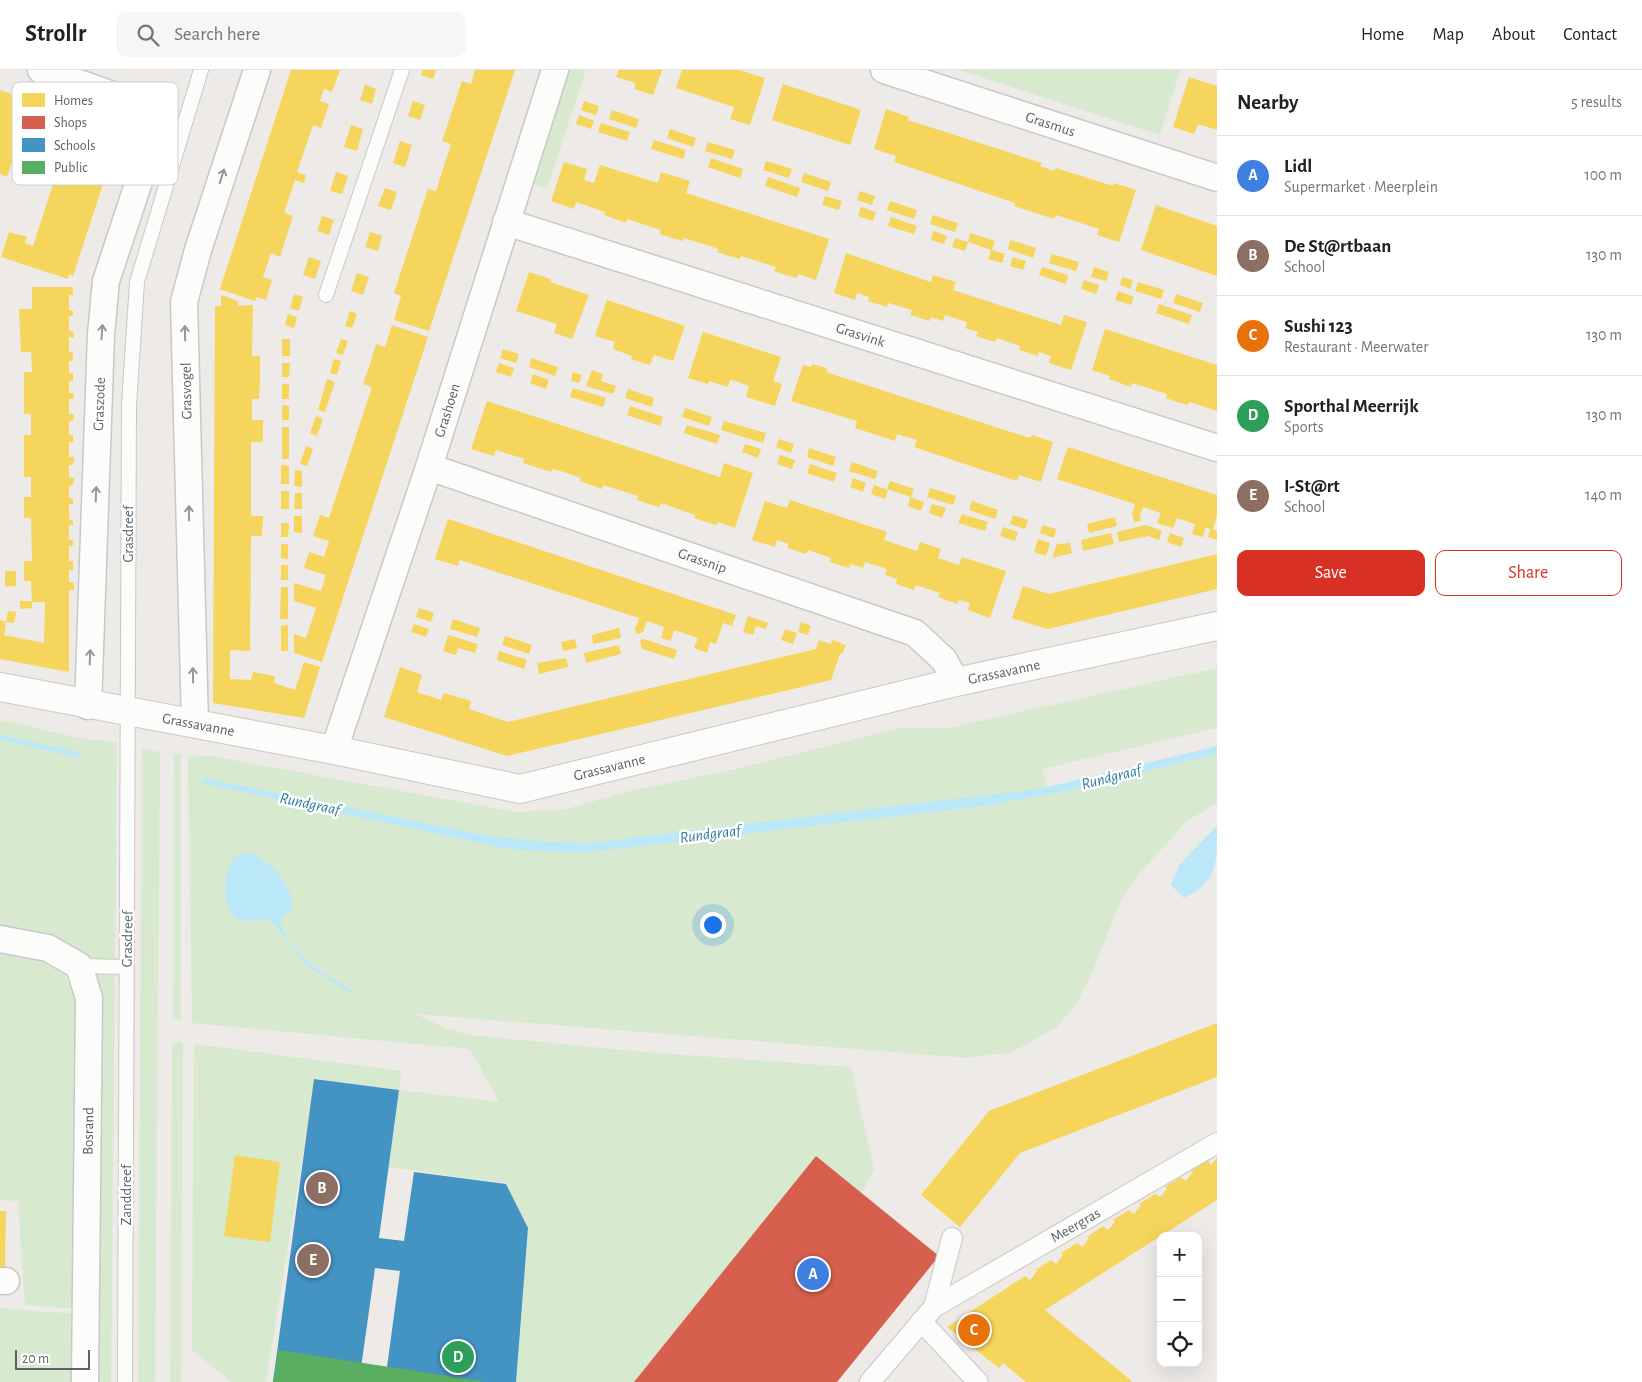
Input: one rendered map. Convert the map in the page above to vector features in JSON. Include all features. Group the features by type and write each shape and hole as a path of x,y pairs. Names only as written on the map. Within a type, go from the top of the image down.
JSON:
{"street":[{"name":"Graszode","path":"40,70 75,82"},
{"name":"Grasvogel","path":"195,724 184,302 198,250 257,70"},
{"name":"Grashoen","path":"334,750 429,467 555,70"},
{"name":"Grasmus","path":"884,70 1217,178"},
{"name":"Graszode","path":"88,706 101,334 106,281 138,185"},
{"name":"Grasvink","path":"506,222 1217,448"},
{"name":"Grassnip","path":"429,467 915,633 944,660 956,682"},
{"name":"Grassavanne","path":"0,687 88,706 128,711 334,750 520,789 956,682 1217,626"},
{"path":"0,939 48,948 78,966"},
{"name":"Bosrand","path":"78,966 90,998 85,1382"},
{"name":"Meergras","path":"870,1382 920,1321 934,1307 1217,1143"},
{"path":"934,1307 952,1238"},
{"path":"920,1321 978,1382"}],"lane":[{"name":"Grasdreef","path":"178,146 201,70"},
{"path":"326,295 402,70"},
{"name":"Grasdreef","path":"126,1007 128,405 137,282 166,185"},
{"path":"78,966 127,967"},
{"name":"Zanddreef","path":"126,1007 126,1382"}],"green space":[{"path":"567,70 586,70 547,189 528,182"},
{"path":"959,70 1180,70 1160,135"},
{"path":"1217,668 1217,728 1042,769 1048,791 1217,754 1217,803 1187,821 1139,874 1121,900 1093,971 1075,1006 1056,1028 1012,1052 968,1058 416,1014 447,1029 470,1035 644,1052 851,1067 874,1169 862,1193 816,1157 634,1382 514,1382 528,1228 505,1183 388,1167 399,1090 499,1102 470,1049 192,1023 188,757 211,756 515,812 563,810 630,791 740,768 899,728 949,728"},
{"path":"0,720 84,739 117,742 111,1382 97,1382 99,996 89,956 50,937 0,927"},
{"path":"142,749 160,752 155,1382 138,1382"},
{"path":"181,753 181,1020 173,1018 174,754"},
{"path":"0,953 43,962 65,975 75,995 79,1309 25,1305 18,1201 0,1200"},
{"path":"183,1042 181,1382 170,1382 172,1043"},
{"path":"194,1044 401,1071 399,1090 315,1079 266,1382 231,1382 192,1350"},
{"path":"0,1308 77,1314 72,1382 0,1382"}],"water":[{"path":"0,735 82,753 81,758 0,740"},
{"name":"Rundgraaf","path":"1217,746 1217,754 1066,791 990,805 580,853 508,849 202,783 203,778 489,836 545,842 591,843 1044,788"},
{"path":"1217,826 1213,871 1203,885 1184,898 1171,885 1179,865"},
{"path":"249,852 273,868 286,885 292,903 291,912 280,918 285,934 291,943 313,965 353,993 351,994 306,965 280,931 267,919 243,920 236,918 231,913 225,888 228,870 235,857"}],"building: Homes":[{"path":"291,70 340,70 332,92 324,89 320,101 329,104 321,128 313,125 297,172 306,175 304,183 295,180 284,213 293,216 280,257 271,253 263,277 272,280 266,300 256,297 255,301 220,289"},
{"path":"423,70 436,70 433,79 421,75"},
{"path":"475,70 515,70 429,331 394,320 401,296 394,293 428,189 436,191 451,144 442,141 462,81 471,84"},
{"path":"619,70 662,70 653,95 634,89 636,83 616,77"},
{"path":"682,70 739,70 765,78 750,125 730,119 734,107 676,88"},
{"path":"1189,77 1217,86 1217,130 1198,124 1194,134 1173,127"},
{"path":"365,84 376,89 372,104 360,100"},
{"path":"783,84 861,110 850,145 772,120"},
{"path":"0,90 12,94 12,161 7,177 0,174"},
{"path":"413,101 425,105 420,120 408,116"},
{"path":"584,101 599,106 596,115 581,110"},
{"path":"886,109 909,117 908,120 1042,163 1040,166 1054,171 1056,168 1113,186 1114,183 1136,190 1119,242 1097,235 1099,229 1056,215 1054,219 1014,206 1015,203 894,162 896,156 874,149"},
{"path":"612,110 639,119 636,128 609,119"},
{"path":"579,115 594,121 591,129 576,124"},
{"path":"601,123 630,132 627,141 598,132"},
{"path":"351,125 363,129 357,151 344,147"},
{"path":"670,129 696,138 693,147 667,138"},
{"path":"654,140 686,150 683,159 651,149"},
{"path":"400,141 412,145 405,167 393,163"},
{"path":"708,142 735,150 732,159 705,151"},
{"path":"711,158 743,169 740,178 708,167"},
{"path":"766,161 792,169 789,178 763,170"},
{"path":"564,162 587,169 584,180 594,183 600,165 658,183 661,172 690,181 686,193 829,239 816,280 798,274 797,278 786,275 774,271 776,267 741,256 740,259 729,256 717,252 719,249 684,238 683,241 672,238 660,234 661,230 627,219 626,223 604,215 605,212 576,202 574,209 551,201"},
{"path":"336,172 348,176 342,194 330,191"},
{"path":"804,173 831,182 828,191 801,182"},
{"path":"768,177 800,188 797,197 765,186"},
{"path":"53,185 103,185 73,276 69,274 68,279 1,257 9,232 27,237 25,243 33,246"},
{"path":"385,188 397,192 391,210 378,206"},
{"path":"860,191 875,196 872,205 857,200"},
{"path":"825,196 842,201 839,210 822,205"},
{"path":"890,201 917,210 914,219 887,210"},
{"path":"1156,205 1217,226 1217,276 1141,250"},
{"path":"861,207 876,212 873,221 858,216"},
{"path":"933,215 958,223 955,232 930,224"},
{"path":"322,216 334,220 329,235 317,231"},
{"path":"891,217 917,226 914,234 888,226"},
{"path":"933,231 947,236 944,244 931,240"},
{"path":"370,232 382,236 378,251 365,247"},
{"path":"970,233 995,241 992,250 1005,254 1002,263 988,259 991,250 968,242"},
{"path":"955,238 968,242 965,251 952,247"},
{"path":"1010,240 1036,248 1033,258 1008,249"},
{"path":"846,253 931,282 933,275 956,282 953,290 1061,325 1064,315 1087,322 1071,370 1049,363 1051,356 1039,352 1038,356 1019,350 1020,346 997,338 995,342 976,336 978,332 965,328 967,322 945,315 943,321 931,317 930,321 910,315 912,310 888,303 887,307 868,301 869,297 857,293 855,300 834,293"},
{"path":"1052,254 1079,262 1076,271 1049,263"},
{"path":"309,257 321,261 315,279 303,275"},
{"path":"1013,257 1026,261 1023,270 1010,266"},
{"path":"1042,267 1068,275 1066,284 1039,275"},
{"path":"1094,267 1109,272 1106,281 1091,277"},
{"path":"529,272 551,279 550,282 589,295 572,339 554,333 557,324 516,311"},
{"path":"357,273 369,277 363,295 351,291"},
{"path":"1122,277 1133,280 1130,289 1120,285"},
{"path":"1084,280 1099,285 1096,294 1081,289"},
{"path":"1138,282 1164,290 1161,299 1135,291"},
{"path":"32,287 73,287 73,295 69,295 69,310 73,311 73,316 69,316 69,331 73,331 74,338 69,337 69,352 73,353 73,361 69,361 69,373 73,373 73,381 69,381 69,393 74,395 73,399 69,399 69,414 74,416 73,421 69,421 69,435 73,435 73,442 69,442 69,457 74,457 73,465 69,465 69,477 74,478 73,485 69,486 69,497 73,499 73,504 69,504 69,519 73,521 73,525 69,525 69,540 73,540 73,546 69,546 69,561 73,561 73,570 69,570 69,582 74,583 74,590 69,590 69,672 0,659 0,620 6,622 4,635 44,643 45,602 32,602 31,581 24,581 24,561 32,561 31,518 24,518 24,497 31,497 31,477 24,477 24,435 31,435 31,414 24,414 24,372 32,372 31,352 21,352 19,309 32,309"},
{"path":"1118,291 1134,297 1131,305 1115,300"},
{"path":"294,294 303,297 299,311 290,308"},
{"path":"1176,294 1203,303 1200,312 1173,303"},
{"path":"221,295 238,301 238,306 253,305 252,356 260,356 260,378 259,399 252,399 252,420 263,420 263,442 251,442 251,516 263,516 262,536 251,536 250,651 230,650 230,679 251,680 253,672 275,676 274,683 295,690 304,662 320,667 304,718 213,703 215,306 221,306"},
{"path":"607,300 685,326 673,361 654,355 650,365 631,359 632,356 613,349 615,342 595,336"},
{"path":"1159,304 1192,315 1189,324 1156,313"},
{"path":"350,311 357,314 352,328 345,326"},
{"path":"288,314 297,317 294,328 285,325"},
{"path":"392,325 428,337 322,662 294,653 294,634 306,638 316,608 294,601 294,583 321,591 326,575 304,568 309,552 324,557 329,541 313,536 320,515 329,518 372,387 363,384 376,344 385,347"},
{"path":"1105,329 1217,365 1217,411 1189,402 1188,405 1177,402 1166,398 1167,394 1132,383 1131,387 1109,379 1110,376 1092,370"},
{"path":"703,332 781,357 773,381 782,384 775,406 746,397 749,386 736,381 730,380 728,387 709,381 708,384 688,378"},
{"path":"282,339 290,339 290,356 282,356"},
{"path":"341,339 348,341 343,355 336,353"},
{"path":"503,349 519,354 516,363 500,358"},
{"path":"531,358 558,367 555,376 529,367"},
{"path":"334,359 341,361 337,375 330,373"},
{"path":"282,363 290,363 289,377 282,377"},
{"path":"499,363 514,368 511,377 496,372"},
{"path":"812,364 827,368 826,372 1017,434 1030,438 1032,435 1053,442 1041,482 1019,475 1017,481 995,474 914,447 917,440 897,434 895,441 855,428 857,421 791,401 803,365 811,367"},
{"path":"592,370 603,374 601,381 616,386 613,394 586,386"},
{"path":"573,372 582,375 579,383 571,381"},
{"path":"533,374 549,380 546,389 530,383"},
{"path":"327,379 335,382 325,412 318,410"},
{"path":"282,384 289,384 289,399 282,399"},
{"path":"573,388 606,398 603,407 570,397"},
{"path":"628,389 654,398 652,407 625,398"},
{"path":"487,401 720,477 724,463 753,473 735,528 718,522 716,525 694,518 695,515 661,503 659,507 649,504 637,500 638,496 603,485 602,489 580,481 581,478 553,469 551,472 523,463 524,459 496,450 494,456 471,449"},
{"path":"282,405 289,406 289,420 282,420"},
{"path":"630,406 663,417 660,426 627,415"},
{"path":"685,408 712,417 709,426 682,417"},
{"path":"316,416 323,419 317,436 310,433"},
{"path":"724,421 766,433 763,443 721,430"},
{"path":"687,425 720,435 717,444 684,433"},
{"path":"282,427 289,427 289,459 282,459"},
{"path":"779,439 794,444 791,453 776,447"},
{"path":"745,444 761,449 758,458 742,452"},
{"path":"306,446 313,449 307,466 300,464"},
{"path":"1068,447 1217,495 1217,516 1213,529 1217,531 1217,540 1208,537 1210,529 1206,527 1203,537 1192,534 1195,524 1177,518 1173,528 1157,523 1161,513 1143,507 1140,515 1141,521 1134,522 1132,514 1135,504 1057,479"},
{"path":"809,448 836,457 833,466 807,457"},
{"path":"780,455 795,460 792,469 777,464"},
{"path":"852,462 878,471 875,479 849,471"},
{"path":"810,464 837,473 834,482 807,473"},
{"path":"281,465 289,466 289,484 281,484"},
{"path":"295,470 302,471 302,487 294,486"},
{"path":"853,478 866,483 863,492 850,487"},
{"path":"890,481 914,489 911,497 887,489"},
{"path":"874,485 888,490 885,499 871,494"},
{"path":"930,488 956,496 953,505 927,497"},
{"path":"281,491 289,491 289,509 281,509"},
{"path":"295,493 302,493 302,509 294,509"},
{"path":"910,497 924,502 921,511 908,506"},
{"path":"790,500 887,532 884,540 917,551 920,542 941,549 938,558 959,565 962,557 1006,571 990,618 968,610 970,603 959,600 957,604 938,597 940,593 916,585 914,590 896,584 897,579 885,575 887,569 865,562 863,568 851,564 849,568 830,562 831,558 808,550 806,554 787,548 789,544 777,540 775,547 752,540 765,501 787,508"},
{"path":"972,501 998,510 995,519 969,510"},
{"path":"932,504 946,508 942,518 929,513"},
{"path":"962,514 988,522 985,531 958,523"},
{"path":"1013,515 1028,520 1025,529 1010,524"},
{"path":"294,516 302,516 302,533 294,532"},
{"path":"1115,517 1117,526 1089,533 1087,524"},
{"path":"448,519 736,615 732,626 723,623 716,644 710,642 707,653 694,648 698,638 674,630 671,641 661,638 664,627 647,621 643,632 637,634 635,629 639,618 460,560 458,566 435,559"},
{"path":"281,523 289,523 288,537 281,537"},
{"path":"1043,525 1056,529 1054,538 1040,533"},
{"path":"1146,525 1162,531 1159,540 1148,536 1119,542 1117,532"},
{"path":"1003,527 1018,532 1015,541 1000,536"},
{"path":"1111,533 1114,544 1083,551 1081,540"},
{"path":"1170,533 1184,538 1181,547 1167,542"},
{"path":"1038,539 1050,543 1046,556 1034,552"},
{"path":"1070,543 1072,553 1052,558 1057,544"},
{"path":"281,544 288,544 288,559 281,558"},
{"path":"1217,554 1217,589 1047,629 1012,618 1023,586 1049,594"},
{"path":"281,565 288,565 288,580 281,580"},
{"path":"5,571 16,571 16,586 5,587"},
{"path":"281,587 288,587 288,619 280,619"},
{"path":"20,601 32,601 32,608 20,609"},
{"path":"419,608 434,613 431,622 416,617"},
{"path":"8,611 16,612 14,623 6,622"},
{"path":"748,616 768,623 766,629 756,626 753,635 743,632"},
{"path":"453,619 480,628 477,637 450,629"},
{"path":"801,622 811,626 808,635 798,632"},
{"path":"414,624 429,629 426,637 411,632"},
{"path":"288,625 288,651 281,651 281,626"},
{"path":"619,628 621,638 593,644 592,635"},
{"path":"785,629 797,633 793,644 781,640"},
{"path":"448,635 478,644 475,653 458,648 456,655 443,651"},
{"path":"505,636 532,645 529,654 502,645"},
{"path":"575,639 577,648 563,651 561,642"},
{"path":"644,639 677,650 674,659 642,649 640,640"},
{"path":"819,640 831,644 832,640 842,643 841,647 843,644 846,645 842,654 840,654 831,680 507,756 384,717 400,667 422,675 417,692 441,700 444,693 471,701 469,709 508,722 816,649"},
{"path":"619,645 621,654 586,663 584,653"},
{"path":"499,651 527,660 524,669 497,660"},
{"path":"566,658 568,667 539,674 537,663"},
{"path":"1217,1023 1217,1077 1020,1153 960,1227 921,1195 989,1111"},
{"path":"235,1155 280,1162 270,1242 224,1236"},
{"path":"1217,1158 1217,1200 1167,1232 1157,1232 1157,1238 1045,1310 1133,1382 1026,1382 1003,1363 999,1368 947,1327 1025,1276 1030,1280 1036,1270 1051,1260 1056,1264 1063,1255 1061,1253 1077,1243 1082,1247 1089,1238 1087,1237 1103,1226 1108,1230 1115,1222 1113,1220 1129,1210 1134,1214 1141,1205 1139,1204 1155,1194 1160,1197 1167,1189 1165,1187 1181,1177 1186,1181 1193,1172 1191,1170 1207,1160 1211,1165"},
{"path":"0,1211 6,1211 5,1267 0,1267"}],"building: Shops":[{"path":"816,1156 939,1256 837,1382 634,1382"}],"building: Schools":[{"path":"314,1079 399,1090 379,1238 404,1241 414,1172 506,1184 528,1228 516,1382 385,1382 400,1271 375,1268 359,1382 273,1382"}],"building: Public":[{"path":"278,1350 481,1381 481,1382 273,1382"}],"place":[{"name":"De St@rtbaan","path":"322,1188"},
{"name":"I-St@rt","path":"313,1260"},
{"name":"Lidl","path":"813,1274"},
{"name":"Sushi 123","path":"974,1330"},
{"name":"Sporthal Meerrijk","path":"458,1357"}]}
